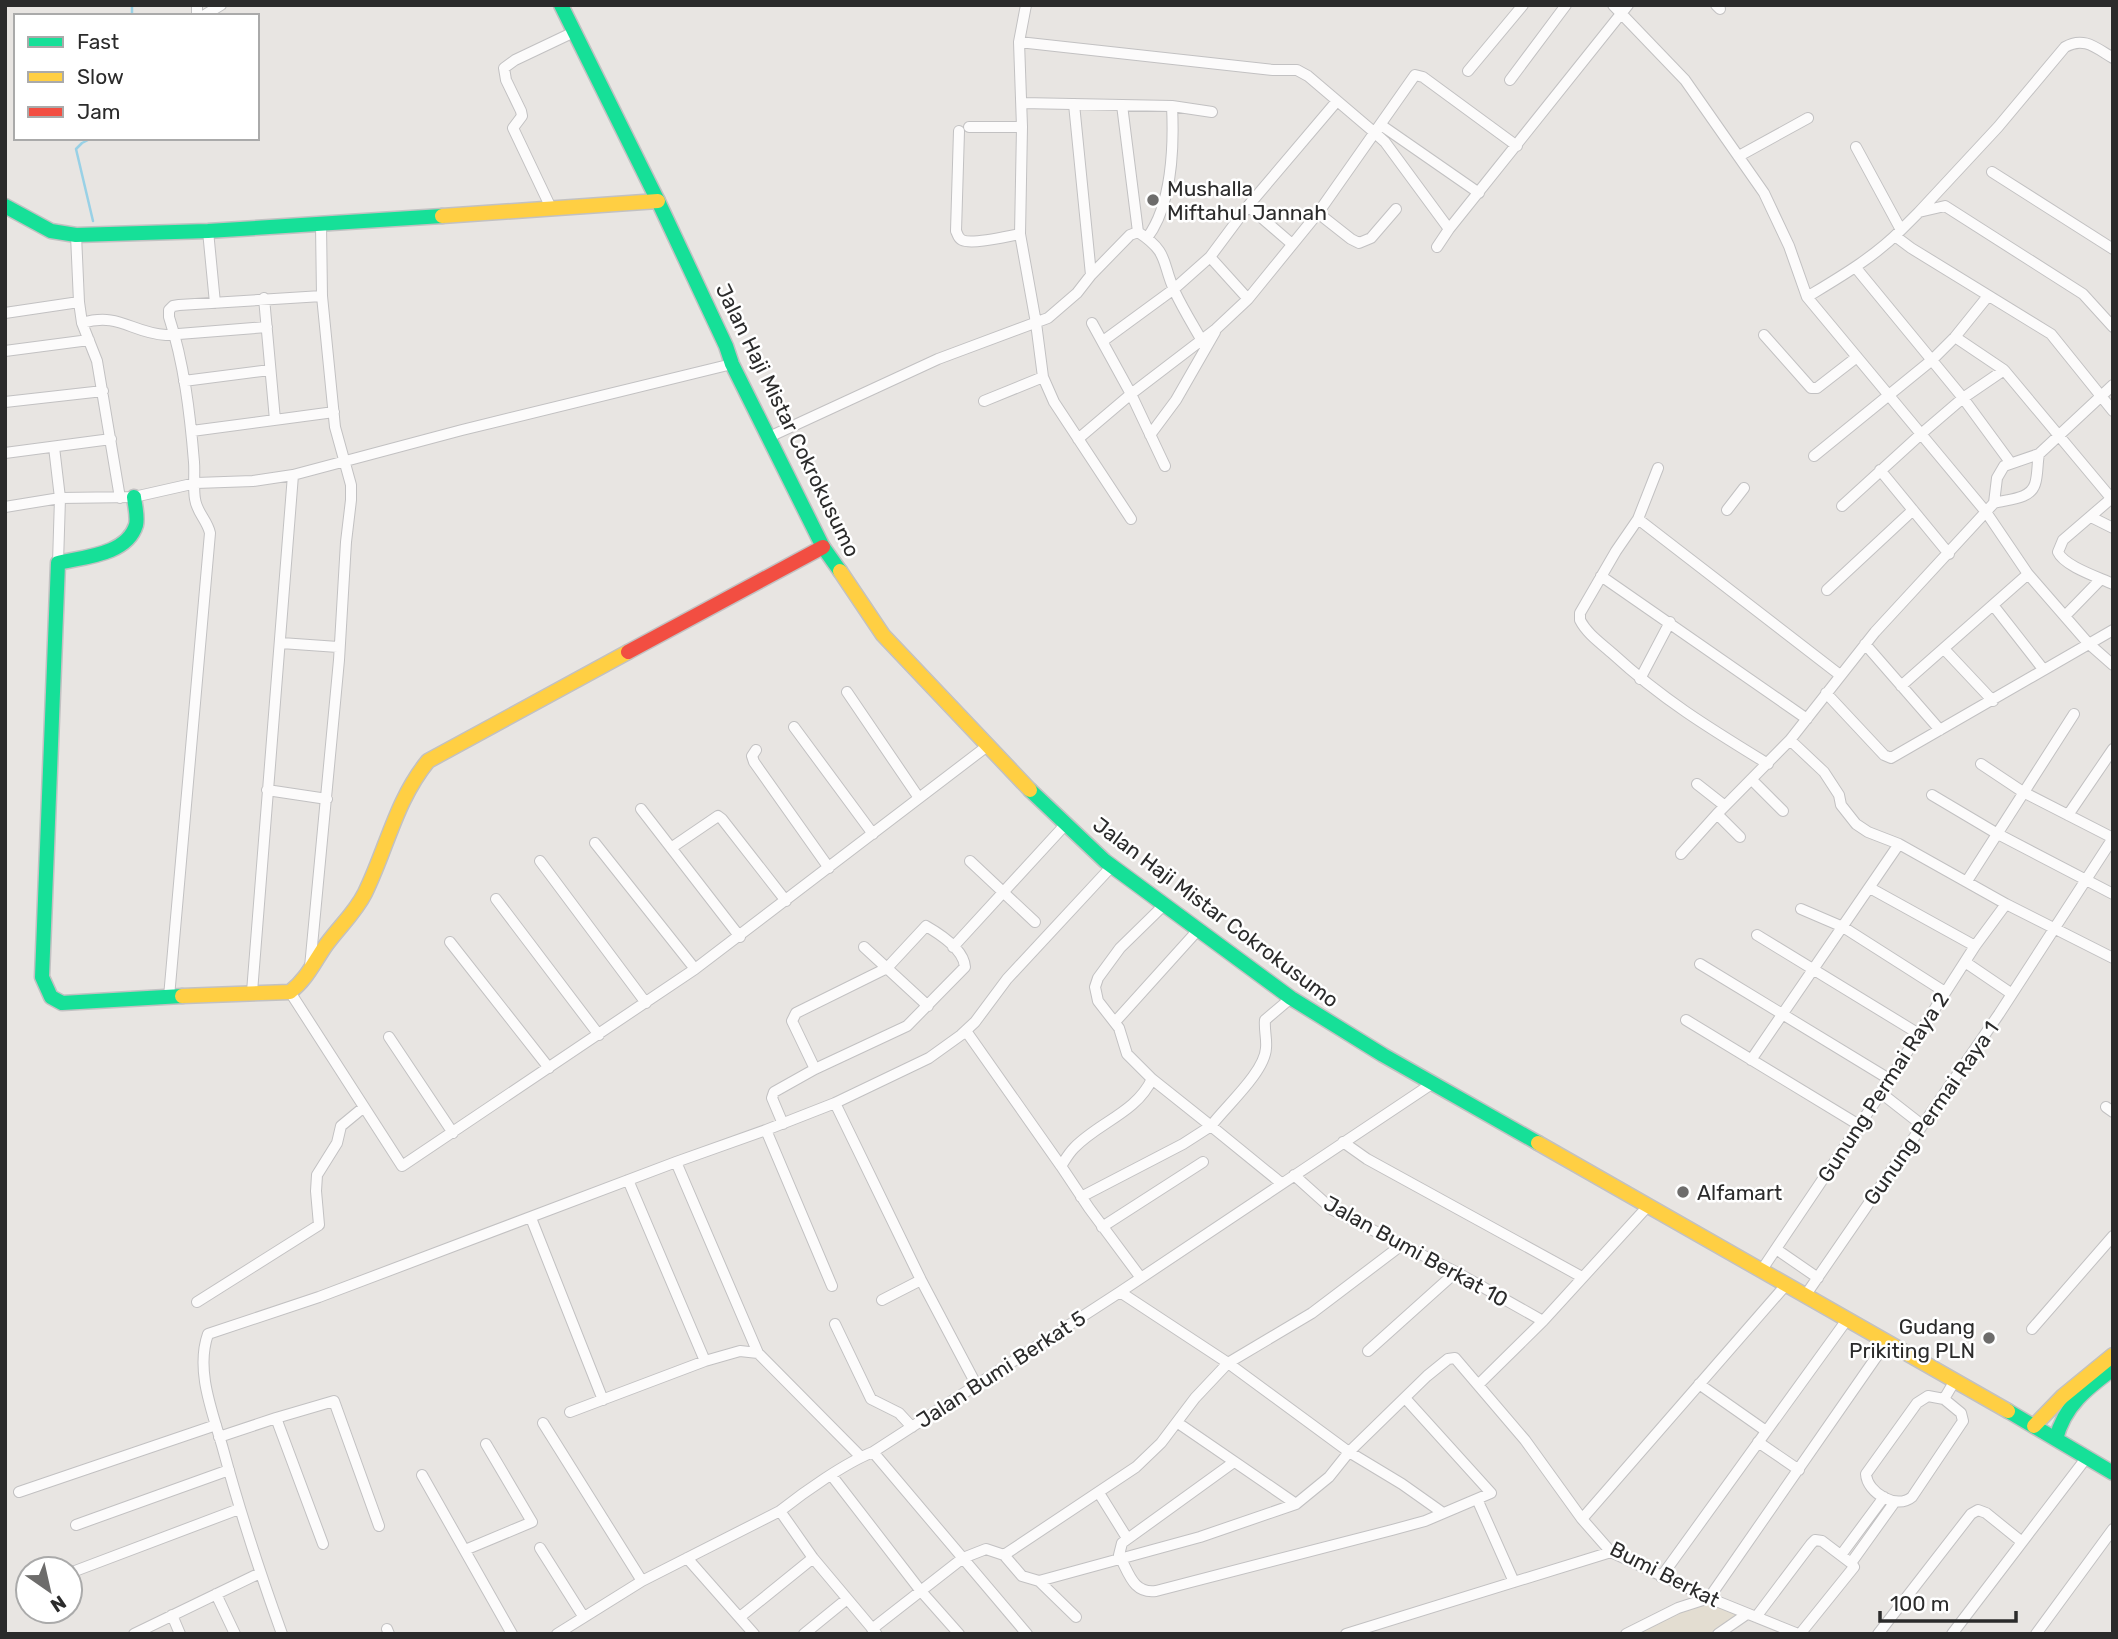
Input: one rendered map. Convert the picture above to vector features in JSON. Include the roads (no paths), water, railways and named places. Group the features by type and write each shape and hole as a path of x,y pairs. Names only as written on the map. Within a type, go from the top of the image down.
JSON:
{"main road":[{"name":"Jalan Haji Mistar Cokrokusumo","path":"561,5 658,201 721,334 732,364 823,547 883,635 986,747 1065,825 1112,866 1291,998 1371,1048 2113,1473"},
{"path":"5,206 58,234 76,235 321,225 658,201"},
{"path":"127,497 136,524 130,536 119,545 93,555 58,563 42,977 51,997 62,1003 290,992 310,975 323,948 351,917 363,896 407,789 414,775 428,761 823,547"},
{"path":"2034,1426 2063,1396 2113,1355"},
{"path":"2056,1439 2068,1409 2077,1398 2109,1377"}],"street":[{"path":"1026,5 1018,42 1022,127 1020,234 1043,377 1050,396 1132,519"},
{"path":"1468,71 1523,5"},
{"path":"1510,80 1566,5"},
{"path":"1613,5 1685,80 1764,193 1807,297 1986,512 2028,574 2088,643 2113,665"},
{"path":"1437,247 1628,5"},
{"path":"551,208 514,133 513,128 522,116 522,111 506,80 505,68 574,32"},
{"path":"1018,42 1273,70 1297,70 1378,129 1479,193"},
{"path":"1807,297 1856,268 1898,233 1998,127 2065,47 2075,42 2084,42 2113,58"},
{"path":"1078,439 1131,394 1202,341 1248,299 1318,213 1415,75 1423,77 1517,146"},
{"path":"1103,341 1174,289 1210,257 1248,206 1337,101"},
{"path":"1021,103 1172,106 1212,112"},
{"path":"1074,104 1091,275"},
{"path":"1122,105 1142,235 1164,256 1174,289 1202,341"},
{"path":"769,437 938,359 1048,318 1068,303 1130,235 1142,235 1158,220 1167,185 1173,134 1172,106"},
{"path":"1739,156 1808,118"},
{"path":"1020,234 963,241 956,230 964,129 1022,127"},
{"path":"1378,129 1449,229"},
{"path":"1856,147 1898,233 1988,296 2050,334 2113,411"},
{"path":"1992,172 2113,249"},
{"path":"1248,206 1292,244"},
{"path":"1919,212 1945,206 2083,294 2113,327"},
{"path":"1318,213 1359,243 1371,238 1396,209"},
{"path":"310,975 351,500 351,485 337,437 334,412 322,296 321,225"},
{"path":"208,231 215,303"},
{"path":"76,235 82,323 97,361 111,439 127,497"},
{"path":"1210,257 1248,299"},
{"path":"1856,268 1963,398 2010,463"},
{"path":"169,996 210,533 208,522 197,508 194,496 196,483 191,431 169,310 173,306 322,296"},
{"path":"1814,456 1932,360 1955,337 1988,296"},
{"path":"264,298 275,420"},
{"path":"5,313 79,302"},
{"path":"82,323 110,318 151,334 267,327"},
{"path":"1092,323 1131,394 1165,466"},
{"path":"1150,435 1182,390 1216,329"},
{"path":"1764,335 1811,388 1817,388 1857,357"},
{"path":"1955,337 2004,370 2112,498 2063,540 2058,552 2060,558 2113,584"},
{"path":"5,351 89,340"},
{"path":"5,507 60,498 127,497 196,483 253,481 293,475 462,430 732,364"},
{"path":"184,382 270,370"},
{"path":"1842,506 1921,433 1963,398 2004,370"},
{"path":"984,401 1043,377"},
{"path":"1681,854 1790,740 1865,645 1994,503 1997,478 2004,466 2039,454 2113,385"},
{"path":"5,402 103,391"},
{"path":"191,431 334,412"},
{"path":"6,450 111,439"},
{"path":"54,447 60,498 58,563"},
{"path":"1994,503 2018,498 2032,489 2036,482 2039,454"},
{"path":"1658,468 1638,519 1601,576 1580,613 1580,620 1588,632 1640,679 1706,727 1768,764"},
{"path":"1880,470 1949,554"},
{"path":"252,992 293,475"},
{"path":"1727,510 1744,488"},
{"path":"1827,590 1913,510"},
{"path":"2091,517 2113,528"},
{"path":"1638,519 1840,675"},
{"path":"1901,686 1945,650 2028,574"},
{"path":"1601,576 1807,719"},
{"path":"2065,616 2101,579"},
{"path":"1993,605 2043,669"},
{"path":"1640,679 1670,622"},
{"path":"1826,694 1888,758 1993,701 2113,630"},
{"path":"281,643 338,646"},
{"path":"1865,645 1940,730"},
{"path":"1945,650 1993,701"},
{"path":"847,692 919,798"},
{"path":"1967,881 2074,714"},
{"path":"794,727 873,834"},
{"path":"1790,740 1824,772 1839,795 1841,805 1856,824 1899,844 2006,904 2113,958"},
{"path":"290,992 402,1166 740,937 986,747"},
{"path":"2068,815 2113,749"},
{"path":"756,750 752,756 754,761 829,868"},
{"path":"1981,764 2023,792 2113,838"},
{"path":"1752,780 1783,811"},
{"path":"1697,784 1721,810 1740,837"},
{"path":"267,790 327,799"},
{"path":"1932,795 1996,833 2113,894"},
{"path":"641,809 740,937"},
{"path":"671,848 718,816 786,901"},
{"path":"953,947 1065,825"},
{"name":"Gunung Permai Raya 1","path":"1805,1296 2012,995 2113,838"},
{"path":"595,843 695,969"},
{"path":"1751,1060 1899,844"},
{"path":"540,861 646,1003"},
{"path":"970,862 1035,922"},
{"path":"282,1634 239,1509 216,1425 204,1375 204,1346 208,1334 319,1297 783,1124 835,1103 929,1058 966,1031 1015,969 1112,866"},
{"path":"1870,888 1975,946"},
{"path":"496,899 598,1035"},
{"name":"Gunung Permai Raya 2","path":"1761,1271 1881,1093 1975,946 2006,904"},
{"path":"1164,905 1120,948 1098,978 1095,988 1098,1001 1115,1022 1127,1054 1152,1079 1281,1183"},
{"path":"1801,909 1843,927 1945,992"},
{"path":"783,1124 773,1095 815,1069 907,1026 965,967 964,960 953,947 926,926 887,968 796,1013 792,1017 795,1031 815,1069"},
{"path":"1115,1022 1198,930"},
{"path":"1757,935 1919,1034"},
{"path":"450,942 549,1068"},
{"path":"864,947 928,1006"},
{"path":"1965,962 2012,995"},
{"path":"1700,964 1889,1079"},
{"path":"1082,1196 1167,1153 1211,1126 1264,1058 1265,1020 1291,998"},
{"path":"1686,1020 1859,1125"},
{"path":"966,1031 1102,1227 1141,1278"},
{"path":"389,1037 453,1133"},
{"path":"1061,1166 1074,1147 1125,1112 1140,1097 1152,1079"},
{"name":"Jalan Bumi Berkat 5","path":"557,1634 569,1631 583,1616 642,1581 780,1511 797,1497 977,1386 1433,1083"},
{"path":"1881,1093 1923,1125"},
{"path":"835,1103 921,1280 977,1386"},
{"path":"197,1302 319,1225 317,1174 337,1143 341,1126 364,1107"},
{"path":"766,1130 832,1286"},
{"path":"1343,1142 1367,1159 1583,1277"},
{"path":"676,1162 758,1353 861,1457"},
{"path":"1102,1227 1203,1162"},
{"name":"Jalan Bumi Berkat 10","path":"1294,1175 1333,1210 1456,1272 1542,1321"},
{"path":"628,1180 705,1361"},
{"path":"1479,1384 1542,1321 1648,1206"},
{"path":"531,1218 603,1400"},
{"path":"2032,1329 2113,1236"},
{"path":"1004,1555 1136,1467 1161,1443 1195,1398 1228,1363 1312,1313 1403,1244"},
{"path":"1776,1249 1818,1278"},
{"path":"1368,1351 1456,1272"},
{"path":"882,1300 921,1280"},
{"path":"1581,1519 1785,1286"},
{"path":"1120,1292 1228,1363 1349,1452 1443,1513"},
{"path":"1661,1577 1846,1321"},
{"path":"835,1324 871,1399 899,1413 912,1427"},
{"path":"1626,1634 1678,1608 1709,1598 1886,1343"},
{"path":"570,1412 705,1361 740,1351 758,1353"},
{"name":"Bumi Berkat","path":"1405,1398 1448,1359 1455,1358 1525,1440 1581,1519 1611,1552 1709,1598 1799,1634"},
{"path":"1944,1399 1954,1382"},
{"path":"1699,1384 1766,1431"},
{"path":"1928,1396 1944,1399 1961,1413 1963,1421 1912,1497 1904,1503 1895,1503 1884,1497 1866,1479 1868,1468 1917,1402 1928,1396"},
{"path":"1039,1581 1122,1560 1199,1537 1296,1504 1329,1477 1349,1452 1405,1398 1491,1493 1443,1513 1340,1545 1156,1591 1145,1593 1138,1588 1122,1560 1118,1549 1127,1538 1234,1462"},
{"path":"219,1437 334,1401 379,1526"},
{"path":"276,1418 323,1544"},
{"path":"543,1423 642,1581"},
{"path":"1178,1423 1296,1504"},
{"path":"19,1492 216,1425"},
{"path":"1758,1442 1799,1470"},
{"path":"465,1550 532,1522 486,1444"},
{"path":"873,1452 1027,1634"},
{"path":"1952,1634 2087,1457"},
{"path":"76,1525 229,1471"},
{"path":"422,1475 512,1634"},
{"path":"832,1476 920,1590 959,1634"},
{"path":"1099,1493 1127,1538"},
{"path":"1841,1555 1884,1497"},
{"path":"1477,1499 1514,1582"},
{"path":"1851,1563 1895,1503"},
{"path":"84,1568 239,1509"},
{"path":"1878,1634 1971,1514 1978,1510 1986,1513 2022,1542"},
{"path":"780,1511 813,1558 874,1631 920,1590 963,1558 986,1549 1004,1555 1022,1576 1039,1581 1076,1617"},
{"path":"2036,1634 2113,1529"},
{"path":"1718,1634 1752,1615 1815,1540 1822,1541 1851,1563 1853,1570 1799,1634"},
{"path":"540,1548 583,1616"},
{"path":"1346,1634 1611,1552"},
{"path":"687,1558 754,1634"},
{"path":"740,1617 813,1558"},
{"path":"134,1634 260,1573"},
{"path":"216,1594 235,1634"},
{"path":"804,1634 847,1599"},
{"path":"172,1615 180,1634"}],"waterway":[{"path":"132,5 132,14"},
{"path":"88,140 76,149 93,221"}],"place":[{"name":"Mushalla Miftahul Jannah","path":"1153,200"},
{"name":"Alfamart","path":"1683,1192"},
{"name":"Gudang Prikiting PLN","path":"1989,1338"}]}
